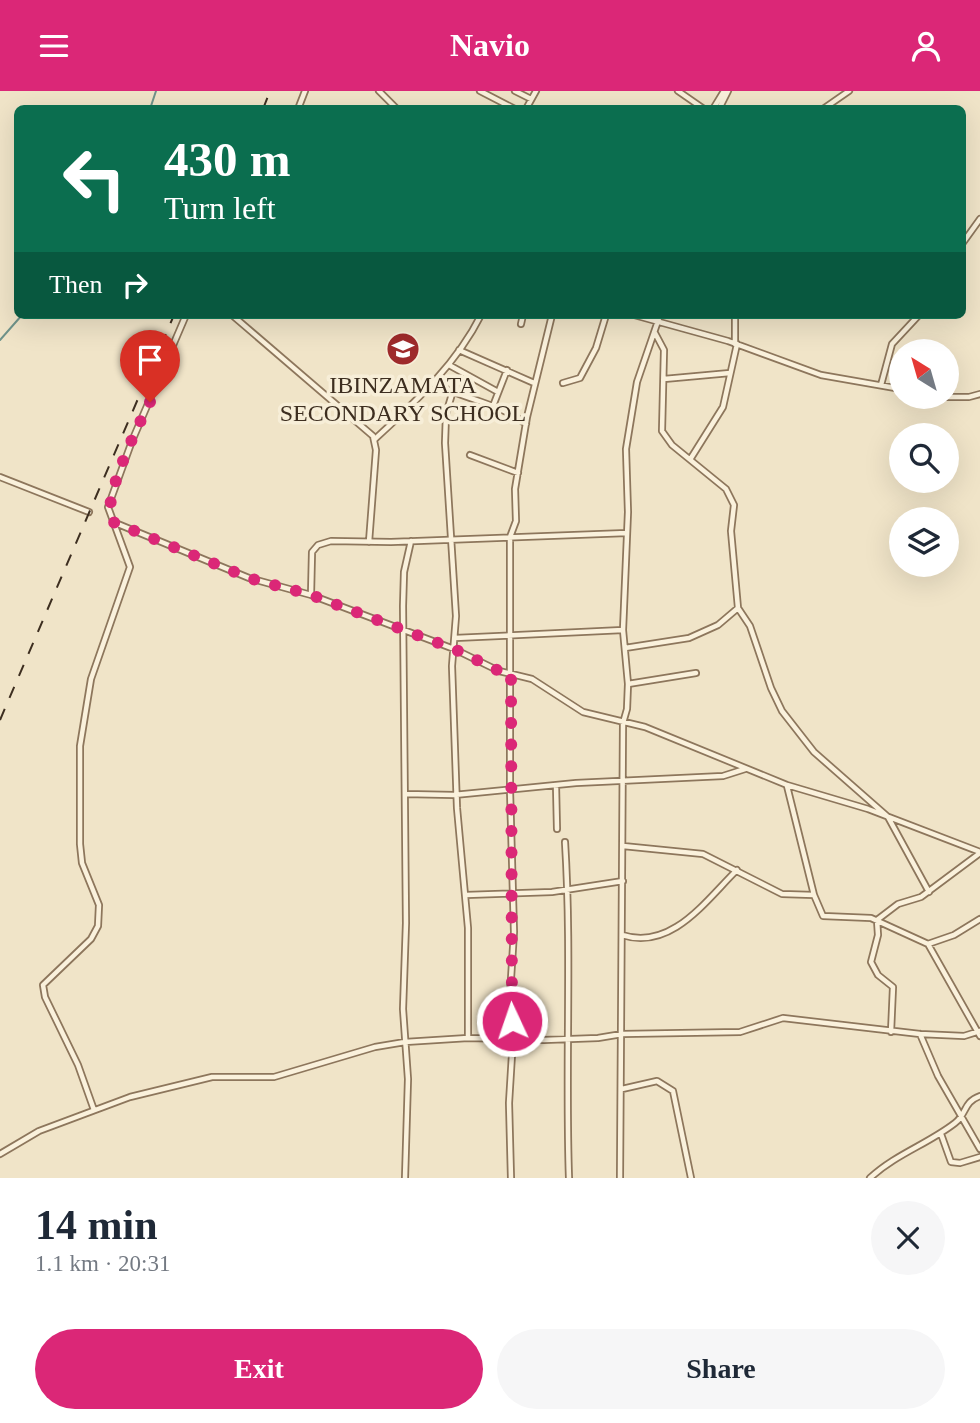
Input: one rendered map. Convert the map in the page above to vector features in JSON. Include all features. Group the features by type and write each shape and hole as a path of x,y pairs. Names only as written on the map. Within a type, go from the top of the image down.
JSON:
{"street":[{"path":"379,91 393,105"},
{"path":"480,91 507,105"},
{"path":"515,91 531,99"},
{"path":"528,105 536,91"},
{"path":"678,91 698,105"},
{"path":"829,105 849,91"},
{"path":"966,238 980,219"},
{"path":"94,1109 78,1065 45,997 43,985 91,939 99,917 99,905 82,863 78,784 85,702 130,567 121,536 108,507 129,448 184,319"},
{"path":"237,319 354,417 375,439"},
{"path":"369,542 375,439 449,365 479,319"},
{"path":"521,324 522,319"},
{"path":"512,1178 509,1103 513,1038 510,994 514,893 510,790 510,537 516,521 514,489 526,424 551,319"},
{"path":"563,383 580,378 596,348 605,319"},
{"path":"620,1178 623,723 627,709 628,684 623,630 627,533 626,449 630,411 658,319"},
{"path":"665,319 821,375 889,387"},
{"path":"690,458 723,407 736,344 735,319"},
{"path":"881,385 892,344 915,319"},
{"path":"655,332 664,350 662,431 672,445 726,489 734,505 731,531 738,608 754,636 771,688 794,728 831,770 888,817 929,892"},
{"path":"460,351 534,383"},
{"path":"449,365 498,392"},
{"path":"493,406 507,370"},
{"path":"664,379 730,373"},
{"path":"433,383 452,394 493,406 526,424"},
{"path":"452,394 445,421 455,638 458,794 466,895 468,1038"},
{"path":"959,397 980,394"},
{"path":"470,455 518,473"},
{"path":"0,477 89,512"},
{"path":"113,522 249,578 311,595 454,649 499,671 532,678 583,712 666,735 787,785 888,817 980,853"},
{"path":"311,595 312,552 318,545 331,541 411,541 627,533"},
{"path":"405,1178 408,1079 403,979 406,923 404,572 411,541"},
{"path":"625,648 688,638 718,625 738,608"},
{"path":"455,638 623,630"},
{"path":"628,684 696,673"},
{"path":"405,794 458,794 623,780 723,776 745,769"},
{"path":"556,785 557,829"},
{"path":"0,1154 39,1131 94,1109 212,1077 274,1077 351,1053 405,1042 468,1038 567,1039 622,1034 742,1031 783,1018 891,1032 964,1036 979,1033 928,944 877,920 826,917 821,914 787,785"},
{"path":"565,842 570,1009 567,1039 569,1178"},
{"path":"623,846 703,854 782,894 814,895"},
{"path":"877,920 898,904 929,892 980,853"},
{"path":"622,935 650,939 681,925 737,870"},
{"path":"466,895 566,890 623,881"},
{"path":"928,944 954,935 980,919"},
{"path":"877,920 878,935 871,962 876,972 893,987 891,1032"},
{"path":"920,1034 938,1076 980,1149"},
{"path":"622,1089 657,1081 673,1091 691,1178"},
{"path":"870,1178 896,1156 941,1134 962,1117 965,1106 980,1096"},
{"path":"941,1134 951,1162 960,1163 980,1157"}],"waterway":[{"path":"151,105 156,91"},
{"path":"0,340 18,319"}],"railway":[{"path":"265,105 270,91"},
{"path":"0,720 172,319"}],"place":[{"name":"IBINZAMATA SECONDARY SCHOOL","path":"403,349"}],"route":[{"path":"150,402 132,440 108,507 108,515 113,522 249,578 290,592 311,595 454,649 499,671 511,673 510,790 514,898 510,994 512,1021"}]}
